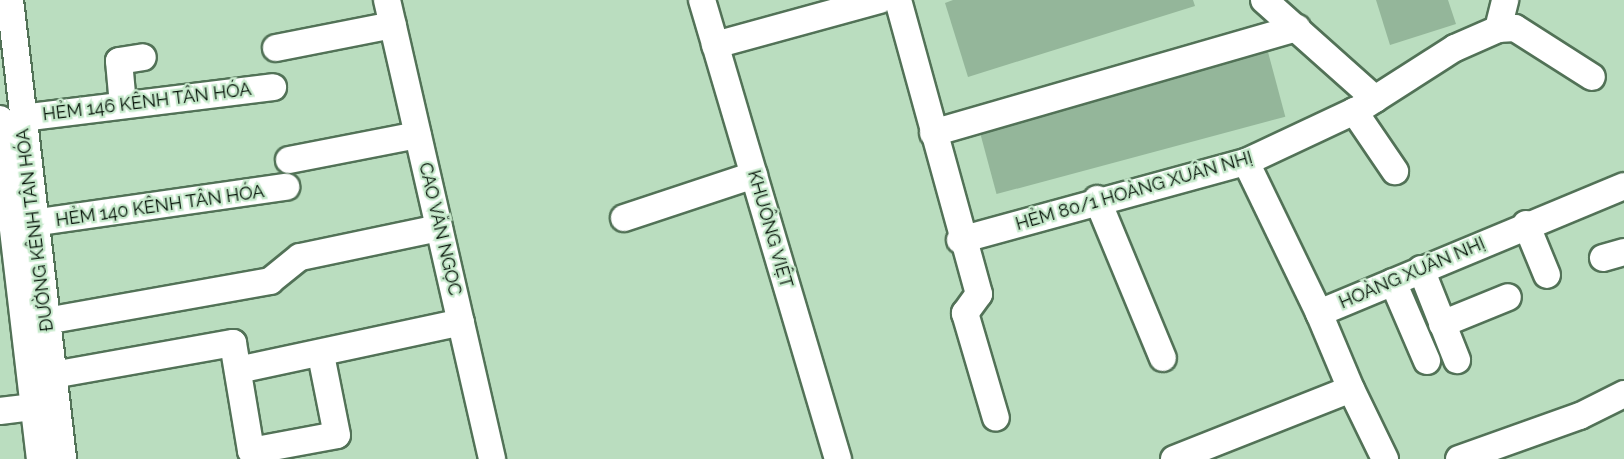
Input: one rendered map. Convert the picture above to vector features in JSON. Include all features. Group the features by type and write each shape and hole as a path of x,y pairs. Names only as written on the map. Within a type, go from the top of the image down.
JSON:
{"street":[{"name":"ĐƯỜNG KÊNH TÂN HÓA","path":"10,0 8,73 16,225 40,459"},
{"name":"CAO VĂN NGỌC","path":"387,0 492,459"},
{"name":"KHUÔNG VIỆT","path":"702,0 838,459"},
{"path":"715,45 880,0"},
{"path":"898,0 960,240 979,294 965,313 996,418"},
{"path":"1264,0 1297,28 1364,105 1395,171"},
{"path":"1505,0 1498,28 1515,28 1592,77"},
{"path":"276,48 393,25"},
{"path":"933,133 1297,28"},
{"name":"HẺM 80/1 HOÀNG XUÂN NHỊ","path":"960,240 1097,199 1246,162 1364,105 1455,48 1498,28"},
{"path":"123,105 119,61 143,57"},
{"name":"HẺM 146 KÊNH TÂN HÓA","path":"11,118 273,87"},
{"path":"289,160 418,135"},
{"path":"1246,162 1319,313"},
{"path":"624,218 754,175"},
{"name":"HOÀNG XUÂN NHỊ","path":"1385,459 1319,313 1526,224 1624,186"},
{"name":"HẺM 140 KÊNH TÂN HÓA","path":"16,225 285,188"},
{"path":"1097,199 1163,358"},
{"path":"1526,224 1547,275"},
{"name":"ĐƯỜNG KÊNH TÂN HÓA","path":"16,225 46,321 63,459"},
{"path":"46,321 270,281 300,257 439,228"},
{"path":"1421,269 1457,360"},
{"path":"1394,282 1427,362"},
{"path":"1442,324 1508,297"},
{"path":"238,370 321,355 461,322"},
{"path":"53,375 233,343 251,451 338,435 321,355"},
{"path":"1174,459 1352,389"},
{"path":"1459,459 1580,417 1624,394"},
{"path":"0,411 34,406"}],"building":[{"path":"953,0 1193,0 1195,6 968,77 945,3"},
{"path":"1376,0 1448,0 1456,24 1390,45"},
{"path":"1268,52 1285,117 997,194 979,129"}]}
